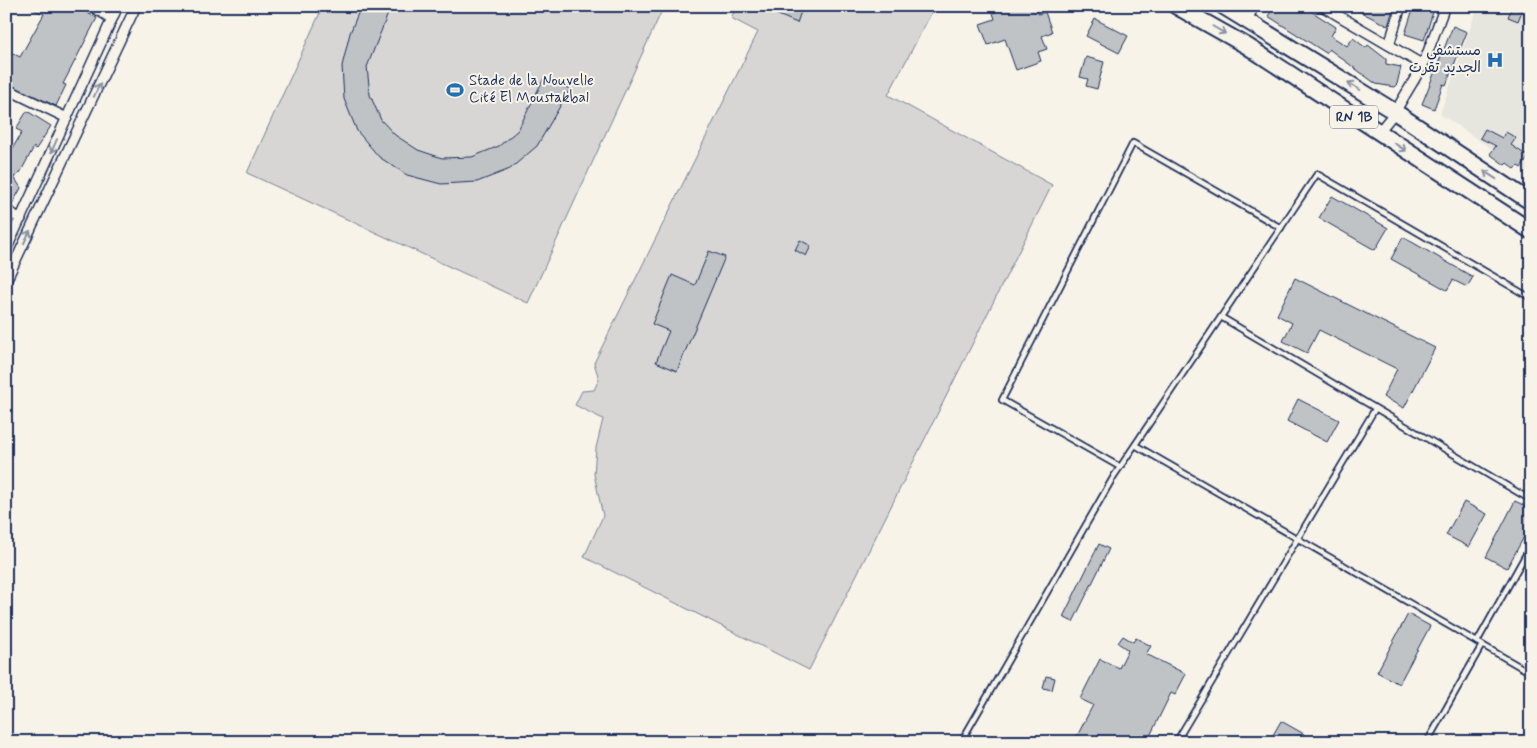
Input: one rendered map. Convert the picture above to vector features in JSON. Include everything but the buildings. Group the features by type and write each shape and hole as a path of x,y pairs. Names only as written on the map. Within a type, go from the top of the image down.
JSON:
{"main road":[{"name":"RN 1B","path":"1176,6 1247,46 1531,231"},
{"name":"RN 1B","path":"1223,6 1395,112 1531,202"}],"street":[{"path":"91,6 112,19"},
{"path":"6,250 118,6"},
{"path":"6,281 136,6"},
{"path":"1247,20 1254,6"},
{"path":"1322,6 1335,10 1423,65"},
{"path":"1389,45 1401,6"},
{"path":"1378,133 1395,112 1423,65 1445,6"},
{"path":"9,90 67,118"},
{"path":"6,210 21,218"}],"lane":[{"path":"1120,466 1002,400 1133,142 1281,228"},
{"path":"961,742 1120,466 1317,174 1531,298"},
{"path":"1221,317 1531,500"},
{"path":"1176,742 1203,693 1299,539 1375,409"},
{"path":"1135,445 1531,673"},
{"path":"1427,742 1531,545"}],"shaded area":[{"name":"Stade de la Nouvelle Cité El Moustakbal","path":"323,6 664,6 528,303 247,173"},
{"path":"737,6 935,6 888,95 1052,185 809,670 584,557 603,516 594,474 596,448 603,419 575,405 582,391 594,390 599,379 594,363 758,32 731,18"},
{"name":"مستشفى الجديد تقرت","path":"1478,6 1531,6 1531,175 1440,114"}],"place":[{"name":"مستشفى الجديد تقرت","path":"1495,60"},
{"name":"Stade de la Nouvelle Cité El Moustakbal","path":"455,90"}]}
